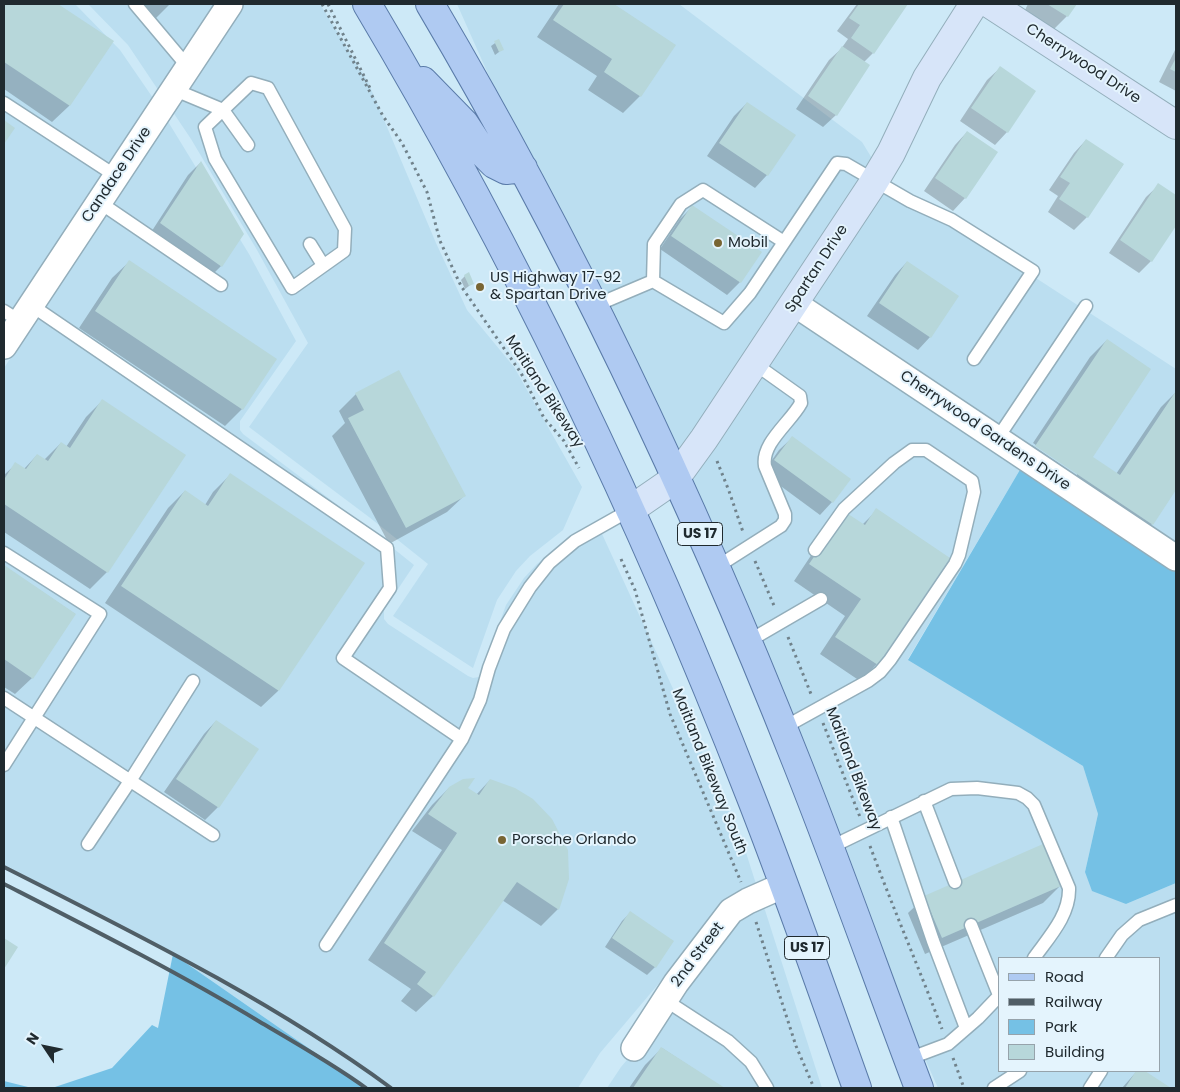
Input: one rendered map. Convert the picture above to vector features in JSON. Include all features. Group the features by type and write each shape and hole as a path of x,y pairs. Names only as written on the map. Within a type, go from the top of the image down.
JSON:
{"main road":[{"name":"US 17","path":"368,4 482,208 546,332 630,510 709,693 784,885 856,1088"},
{"name":"US 17","path":"430,4 523,168 594,306 676,479 783,728 919,1088"},
{"path":"398,55 464,123 485,156 494,164 506,170 523,168"}],"street":[{"name":"Candace Drive","path":"4,346 18,312 99,202 230,4"},
{"name":"Spartan Drive","path":"630,510 676,479 755,364 875,180 891,153 927,78 974,4"},
{"name":"Cherrywood Drive","path":"990,4 1176,125"},
{"name":"Cherrywood Gardens Drive","path":"795,304 997,439 1173,550"},
{"name":"2nd Street","path":"634,1048 676,983 731,911 784,885"}],"lane":[{"path":"136,4 188,67"},
{"path":"251,83 268,88 345,229 344,251 323,266 292,288 215,159 205,127 251,83"},
{"path":"174,90 223,110 248,145"},
{"path":"4,103 116,176"},
{"path":"653,281 724,322 750,293 837,163 846,164 910,201 952,220 1033,271 974,359"},
{"path":"653,281 654,244 681,204 704,190 784,242"},
{"path":"99,202 221,285"},
{"path":"310,244 323,266"},
{"path":"594,306 653,281"},
{"path":"997,439 1086,306"},
{"path":"18,312 387,548 390,588 343,658 462,739"},
{"path":"715,568 781,526 785,520 785,514 765,466 764,459 767,449 801,403 800,396 755,364"},
{"path":"783,728 818,710 880,672 955,564 959,555 974,492 972,481 926,450 912,450 894,462 844,509 815,550"},
{"path":"326,944 462,739 480,700 489,668 504,629 530,587 549,563 575,541 630,510"},
{"path":"4,553 100,614 4,764"},
{"path":"747,642 821,599"},
{"path":"88,844 193,681"},
{"path":"4,698 213,835"},
{"path":"829,848 951,789 977,788 1018,793 1034,805 1069,888 1069,902 1062,917 1035,957"},
{"path":"924,801 955,882"},
{"path":"891,818 933,941 966,1028"},
{"path":"1107,957 1122,935 1140,920 1176,905"},
{"path":"970,925 998,994"},
{"path":"908,1059 948,1044 998,997"},
{"path":"665,1000 728,1041 752,1062 767,1088"},
{"path":"994,1088 1018,1072"},
{"path":"1090,1088 1100,1072"}],"path":[{"path":"322,4 383,116"},
{"path":"328,4 383,116"},
{"name":"Maitland Bikeway","path":"383,116 402,144 427,192 440,241 461,286 521,373 544,418 564,441 579,468"},
{"name":"Maitland Bikeway","path":"716,460 749,546 818,710 964,1088"},
{"name":"Maitland Bikeway South","path":"621,559 635,590 670,714 740,879"},
{"path":"758,928 796,1046 814,1088"}],"shaded area":[{"path":"4,4 75,4 120,50 153,98 4,324"},
{"path":"88,4 320,4 368,82 436,243 467,310 514,367 582,487 563,530 530,556 516,571 497,600 473,668 393,616 428,564 249,427 308,343 257,250 191,139 128,45"},
{"path":"457,4 679,4 862,142 873,160 677,455 534,166 532,157 529,157 509,121"},
{"path":"167,120 249,254 296,341 240,421 240,430 414,565 384,610 384,619 388,624 468,676 473,678 479,677 506,605 524,578 537,564 570,537 597,523 741,837 756,884 721,904 666,975 600,1053 578,1088 366,1088 166,949 4,869 4,368"},
{"path":"888,182 1176,369 1176,546 811,302"},
{"path":"799,320 1021,468 908,659 1083,766 1098,814 1085,872 1126,904 1176,883 1176,1088 938,1088 893,987 690,480"},
{"path":"764,907 822,1088 607,1088 621,1067 685,991 740,920"}],"green space":[{"path":"1021,468 1176,571 1176,883 1126,904 1092,891 1085,872 1098,814 1083,766 908,660"},
{"path":"173,954 366,1088 52,1088 112,1068 152,1025 158,1028"},
{"path":"4,1081 32,1088 4,1088"}],"building":[{"path":"4,4 58,4 114,41 70,106 4,62"},
{"path":"564,4 614,4 676,45 641,97 604,72 612,59 553,20"},
{"path":"859,4 908,4 874,54 851,38 860,25 849,18"},
{"path":"1047,4 1077,4 1068,17"},
{"path":"499,39 504,50 499,52 494,41"},
{"path":"842,46 870,65 837,116 808,96"},
{"path":"1176,58 1176,72 1170,69"},
{"path":"1000,66 1036,91 1008,133 971,108"},
{"path":"747,102 796,135 768,176 719,143"},
{"path":"4,120 15,128 4,144"},
{"path":"967,131 998,152 966,199 935,178"},
{"path":"1086,139 1124,164 1088,218 1059,199 1070,183 1060,177"},
{"path":"201,161 244,234 222,267 160,223"},
{"path":"1158,183 1176,195 1176,226 1152,262 1120,240"},
{"path":"692,205 762,252 741,283 671,236"},
{"path":"129,260 277,359 243,410 95,311"},
{"path":"907,261 959,296 931,338 879,303"},
{"path":"469,272 474,284 469,286 464,275"},
{"path":"1107,339 1151,369 1093,457 1120,475 1176,391 1176,490 1153,525 1035,446"},
{"path":"399,370 466,496 406,528 348,418 364,410 355,393"},
{"path":"102,399 186,455 108,573 4,504 4,477 15,462 26,469 37,454 48,461 61,442 70,448"},
{"path":"792,436 851,479 833,503 774,460"},
{"path":"230,473 365,563 279,691 121,586 185,490 208,506"},
{"path":"876,508 950,558 878,665 835,637 861,599 809,564 845,512 865,525"},
{"path":"4,565 76,614 33,679 4,659"},
{"path":"216,720 259,749 219,808 176,779"},
{"path":"475,778 468,788 479,795 490,779 515,788 533,799 552,819 568,850 569,879 559,910 517,882 434,997 417,984 426,972 384,943 457,833 428,814 449,787 463,779"},
{"path":"1043,844 1061,886 942,938 924,896"},
{"path":"630,911 674,941 656,968 612,938"},
{"path":"4,938 18,947 4,969"},
{"path":"661,1047 725,1088 633,1088"},
{"path":"1135,1072 1147,1072 1171,1088 1125,1088"}],"railway":[{"path":"4,867 153,943 251,997 345,1056 391,1088"},
{"path":"4,884 133,951 229,1004 314,1054 366,1088"}],"place":[{"name":"Mobil","path":"718,243"},
{"name":"US Highway 17-92 & Spartan Drive","path":"480,287"},
{"name":"Porsche Orlando","path":"502,840"}]}
